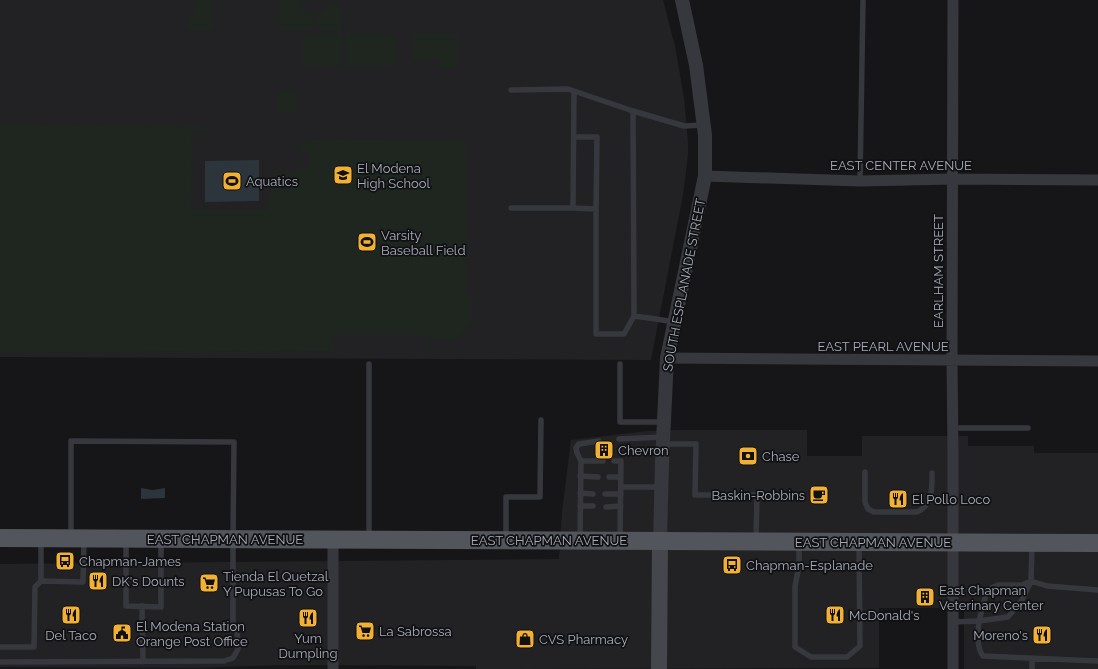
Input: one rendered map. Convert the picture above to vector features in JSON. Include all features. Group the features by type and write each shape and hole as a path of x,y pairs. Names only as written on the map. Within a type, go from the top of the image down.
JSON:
{"main road":[{"name":"EAST CHAPMAN AVENUE","path":"0,538 1098,543"},
{"name":"SOUTH ESPLANADE STREET","path":"659,669 660,541"}],"street":[{"name":"SOUTH ESPLANADE STREET","path":"660,541 667,358 705,176 704,126 696,65 682,0"},
{"name":"EARLHAM STREET","path":"953,0 953,669"},
{"name":"EAST CENTER AVENUE","path":"705,176 860,181 953,179 1098,180"},
{"name":"EAST PEARL AVENUE","path":"667,358 1098,361"},
{"path":"333,539 333,669"}],"lane":[{"path":"860,181 863,0"},
{"path":"511,90 568,89 633,111 684,126 704,126"},
{"path":"573,208 574,91"},
{"path":"574,137 597,137 596,334 624,334 634,316 633,111"},
{"path":"511,208 596,209"},
{"path":"634,316 674,322"},
{"path":"369,364 369,540"},
{"path":"620,364 620,422 664,422"},
{"path":"506,540 506,497 540,497 541,420"},
{"path":"953,428 1028,428"},
{"path":"619,439 696,444 695,495 757,495 756,541"},
{"path":"0,662 224,661 233,658 238,649 237,631 233,624 234,442 71,442 78,538 83,582 41,581"},
{"path":"580,541 581,461 576,453 576,448 579,444 598,442"},
{"path":"581,461 603,461"},
{"path":"614,461 621,461 620,541"},
{"path":"865,472 865,502 868,509 874,512 921,511 929,502 931,495 932,473"},
{"path":"580,476 598,477"},
{"path":"609,477 621,477"},
{"path":"621,487 661,488"},
{"path":"580,493 593,494"},
{"path":"605,494 621,494"},
{"path":"580,506 592,506"},
{"path":"606,507 621,506"},
{"path":"0,647 34,647 35,587 41,581 41,538"},
{"path":"126,539 126,606 161,607 161,539"},
{"path":"800,542 799,566 795,586 795,647 812,657 847,657 860,646 859,542"},
{"path":"953,622 979,621 1008,617 1022,600 1031,581 1032,543"},
{"path":"1098,590 1047,586 1031,581 1022,585 998,585 987,590 979,621 979,651 983,656 1098,661"},
{"path":"142,606 143,662"},
{"path":"1032,658 1032,669"}],"shaded area":[{"name":"El Modena High School","path":"0,0 663,0 675,46 684,98 688,155 683,195 651,360 0,357"},
{"path":"195,0 213,0 213,30 187,30 187,15 195,15"},
{"path":"280,0 302,0 304,9 307,13 312,15 312,30 280,30"},
{"path":"327,5 342,5 342,30 316,30 316,15 323,12"},
{"path":"414,34 457,34 456,68 441,68 441,59 414,59"},
{"path":"303,35 342,35 342,66 303,65"},
{"path":"346,35 396,35 396,65 346,65"},
{"path":"278,91 296,91 296,112 278,112"},
{"path":"0,125 208,127 208,131 192,131 191,210 266,210 276,172 295,172 296,169 307,169 307,151 300,151 300,145 306,145 306,139 466,141 467,295 471,296 471,324 455,340 428,340 428,335 333,335 334,351 0,352"},
{"name":"Aquatics","path":"259,160 259,201 205,202 205,161"},
{"path":"807,430 807,456 862,456 862,436 968,436 968,446 1034,446 1034,453 1098,453 1098,669 964,669 964,608 879,608 879,668 476,669 476,666 313,665 201,668 0,667 0,564 559,559 562,512 571,440 647,431"},
{"path":"141,488 153,490 165,488 165,498 141,499"}],"place":[{"name":"El Modena High School","path":"343,175"},
{"name":"Aquatics","path":"232,181"},
{"name":"Varsity Baseball Field","path":"367,242"},
{"name":"Chevron","path":"604,450"},
{"name":"Chase","path":"748,456"},
{"name":"Baskin-Robbins","path":"819,495"},
{"name":"El Pollo Loco","path":"898,499"},
{"name":"Chapman-James","path":"65,561"},
{"name":"Chapman-Esplanade","path":"732,565"},
{"name":"DK's Dounts","path":"98,581"},
{"name":"Tienda El Quetzal Y Pupusas To Go","path":"209,583"},
{"name":"East Chapman Veterinary Center","path":"925,597"},
{"name":"Del Taco","path":"71,615"},
{"name":"McDonald's","path":"835,615"},
{"name":"Yum Dumpling","path":"308,618"},
{"name":"La Sabrossa","path":"365,631"},
{"name":"El Modena Station Orange Post Office","path":"122,633"},
{"name":"Moreno's","path":"1042,635"},
{"name":"CVS Pharmacy","path":"525,639"}]}
